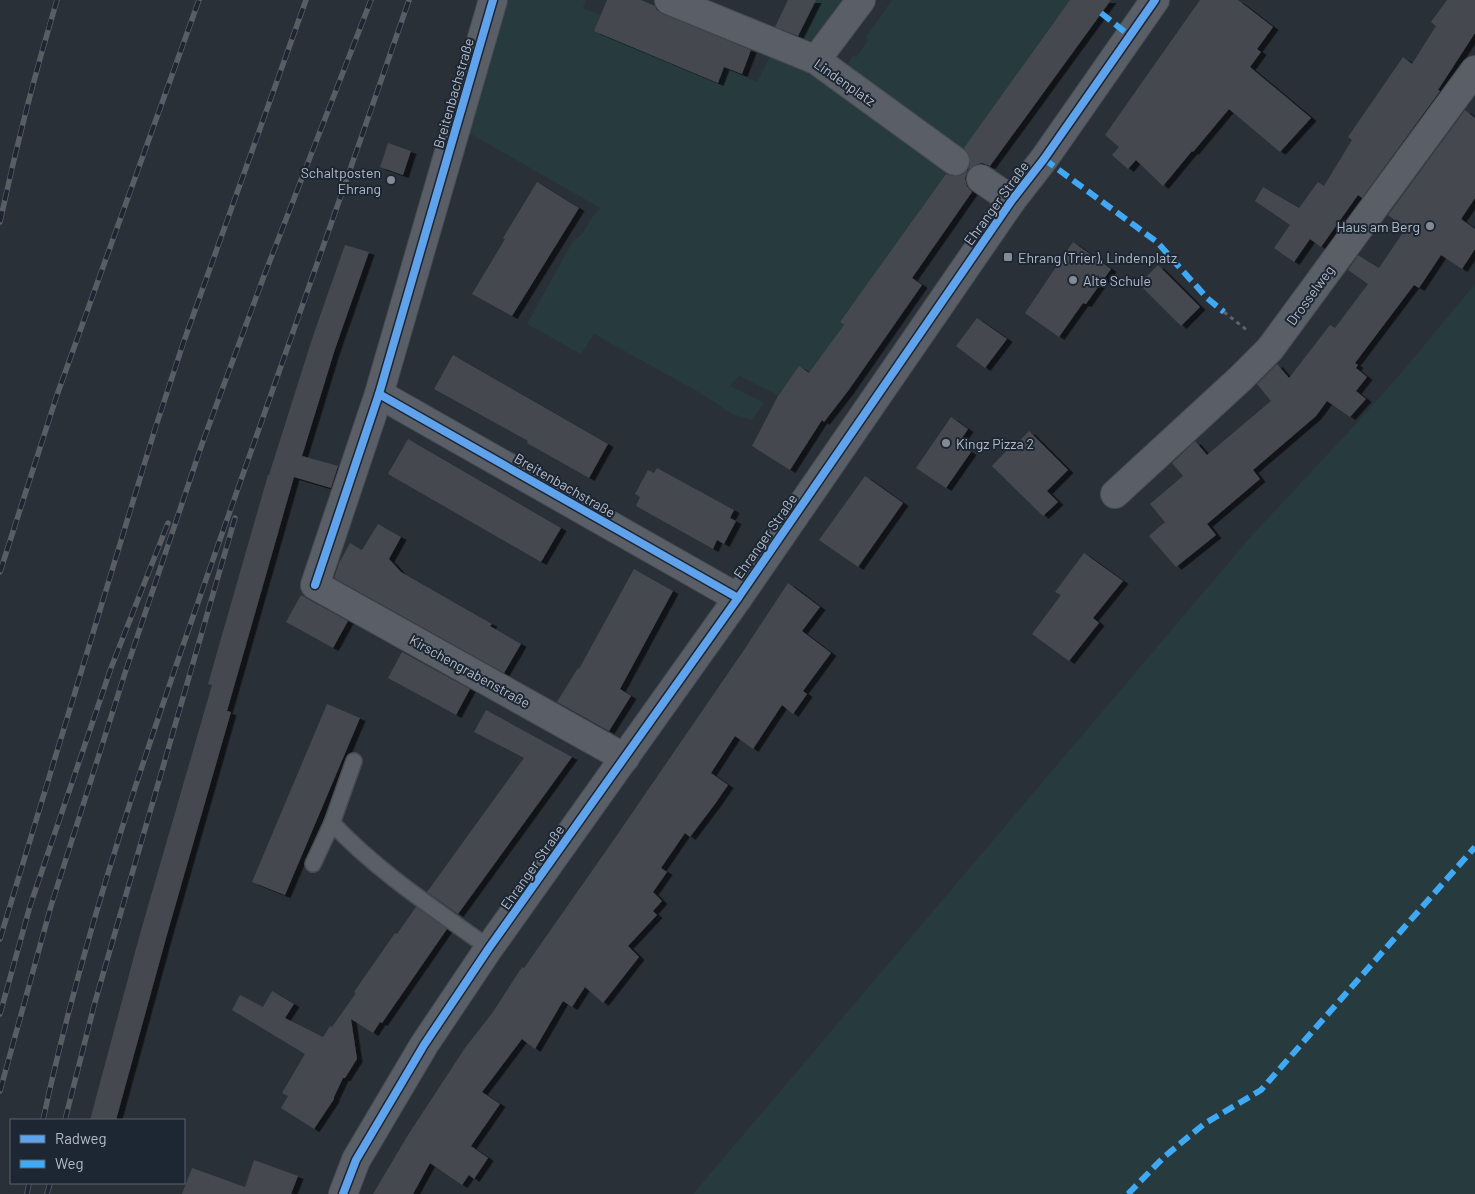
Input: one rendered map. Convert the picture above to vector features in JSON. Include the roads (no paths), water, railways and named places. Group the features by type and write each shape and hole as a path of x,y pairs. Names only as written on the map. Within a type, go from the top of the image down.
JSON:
{"street":[{"name":"Breitenbachstraße","path":"315,585 379,394 493,0"},
{"name":"Lindenplatz","path":"669,0 816,60 955,160"},
{"path":"816,60 861,0"},
{"name":"Ehranger Straße","path":"343,1194 356,1160 424,1045 489,948 738,598 1012,200 1044,159 1155,0"},
{"name":"Drosselweg","path":"1115,494 1270,349 1475,70"},
{"path":"981,179 1012,200"},
{"name":"Breitenbachstraße","path":"379,394 738,598"},
{"name":"Kirschengrabenstraße","path":"315,585 625,758"}],"lane":[{"path":"313,864 332,823 354,761"},
{"path":"332,823 348,841 370,859 489,948"}],"railway":[{"path":"0,222 26,110 57,0"},
{"path":"0,572 57,395 199,0"},
{"path":"0,939 155,429 184,341 306,0"},
{"path":"0,1091 51,906 125,673 202,444 264,276 371,0"},
{"path":"43,1119 60,1047 99,903 144,760 409,0"},
{"path":"65,1119 95,1002 235,518"},
{"path":"0,1014 30,906 111,668 168,523"},
{"path":"27,1194 29,1184"},
{"path":"47,1194 50,1184"}],"place":[{"name":"Schaltposten Ehrang","path":"391,180"},
{"name":"Haus am Berg","path":"1430,226"},
{"name":"Ehrang (Trier), Lindenplatz","path":"1008,257"},
{"name":"Alte Schule","path":"1073,280"},
{"name":"Kingz Pizza 2","path":"946,443"}]}
